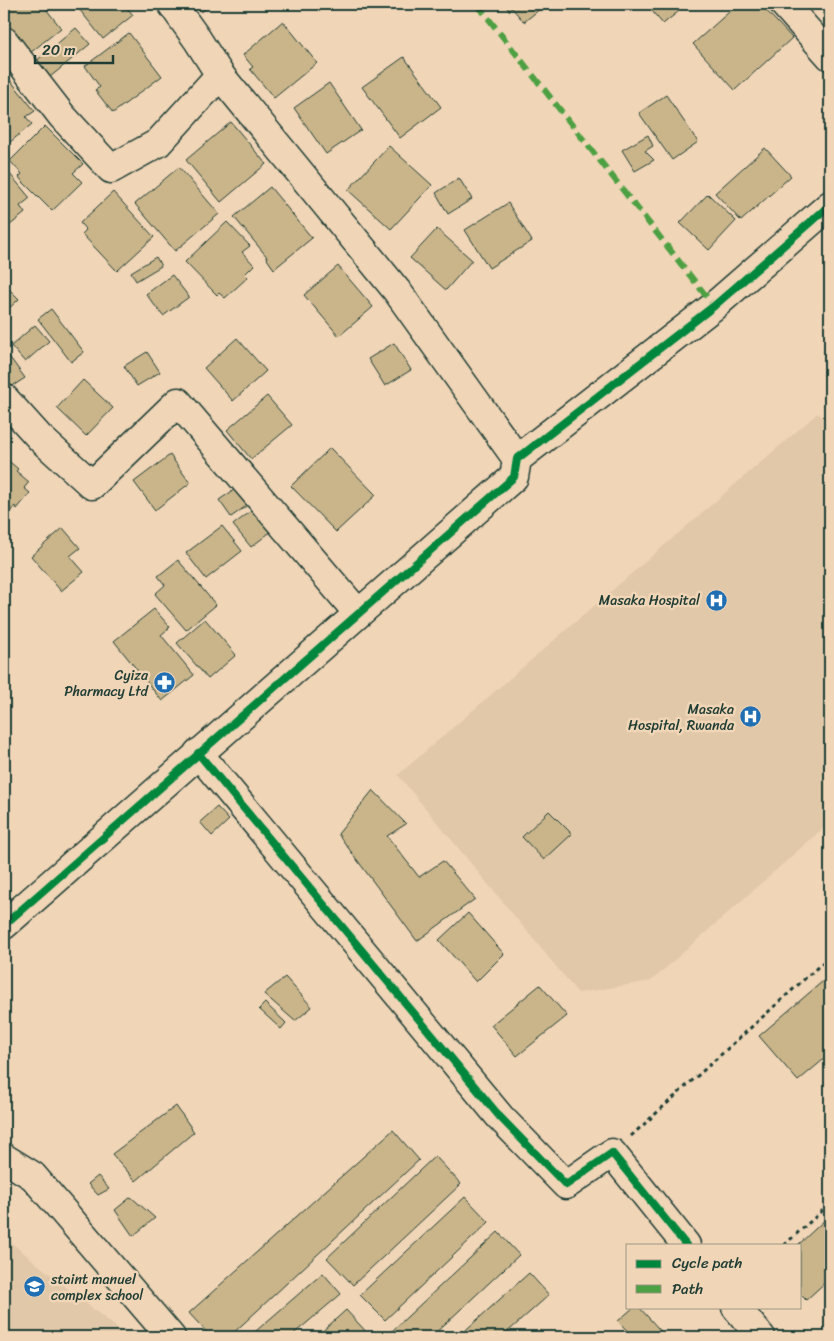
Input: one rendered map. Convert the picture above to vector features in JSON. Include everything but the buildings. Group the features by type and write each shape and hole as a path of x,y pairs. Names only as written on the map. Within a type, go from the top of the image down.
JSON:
{"street":[{"path":"172,4 220,75 397,292 517,459"},
{"path":"784,4 830,56"},
{"path":"4,41 62,116 112,169 158,143 220,75"},
{"path":"4,925 514,477 517,459 714,306 830,205"},
{"path":"4,398 40,438 92,485 178,402 358,613"},
{"path":"198,754 500,1117 566,1185 612,1153 685,1244"},
{"path":"4,1158 33,1176 170,1337"},
{"path":"737,1308 760,1337"}],"path":[{"path":"612,1153 830,956"},
{"path":"785,1244 830,1204"}],"shaded area":[{"name":"Masaka Hospital","path":"818,413 830,426 830,822 651,981 578,993 398,775"},
{"name":"staint manuel complex school","path":"4,1237 128,1337 4,1337"}],"marked path":[{"path":"477,4 714,306"}],"cycle path":[{"path":"4,925 514,477 517,459 714,306 830,205"},
{"path":"198,753 500,1117 566,1185 612,1153 685,1244"}],"place":[{"name":"Masaka Hospital","path":"716,600"},
{"name":"Cyiza Pharmacy Ltd","path":"164,683"},
{"name":"Masaka Hospital, Rwanda","path":"750,717"},
{"name":"staint manuel complex school","path":"35,1287"}]}
